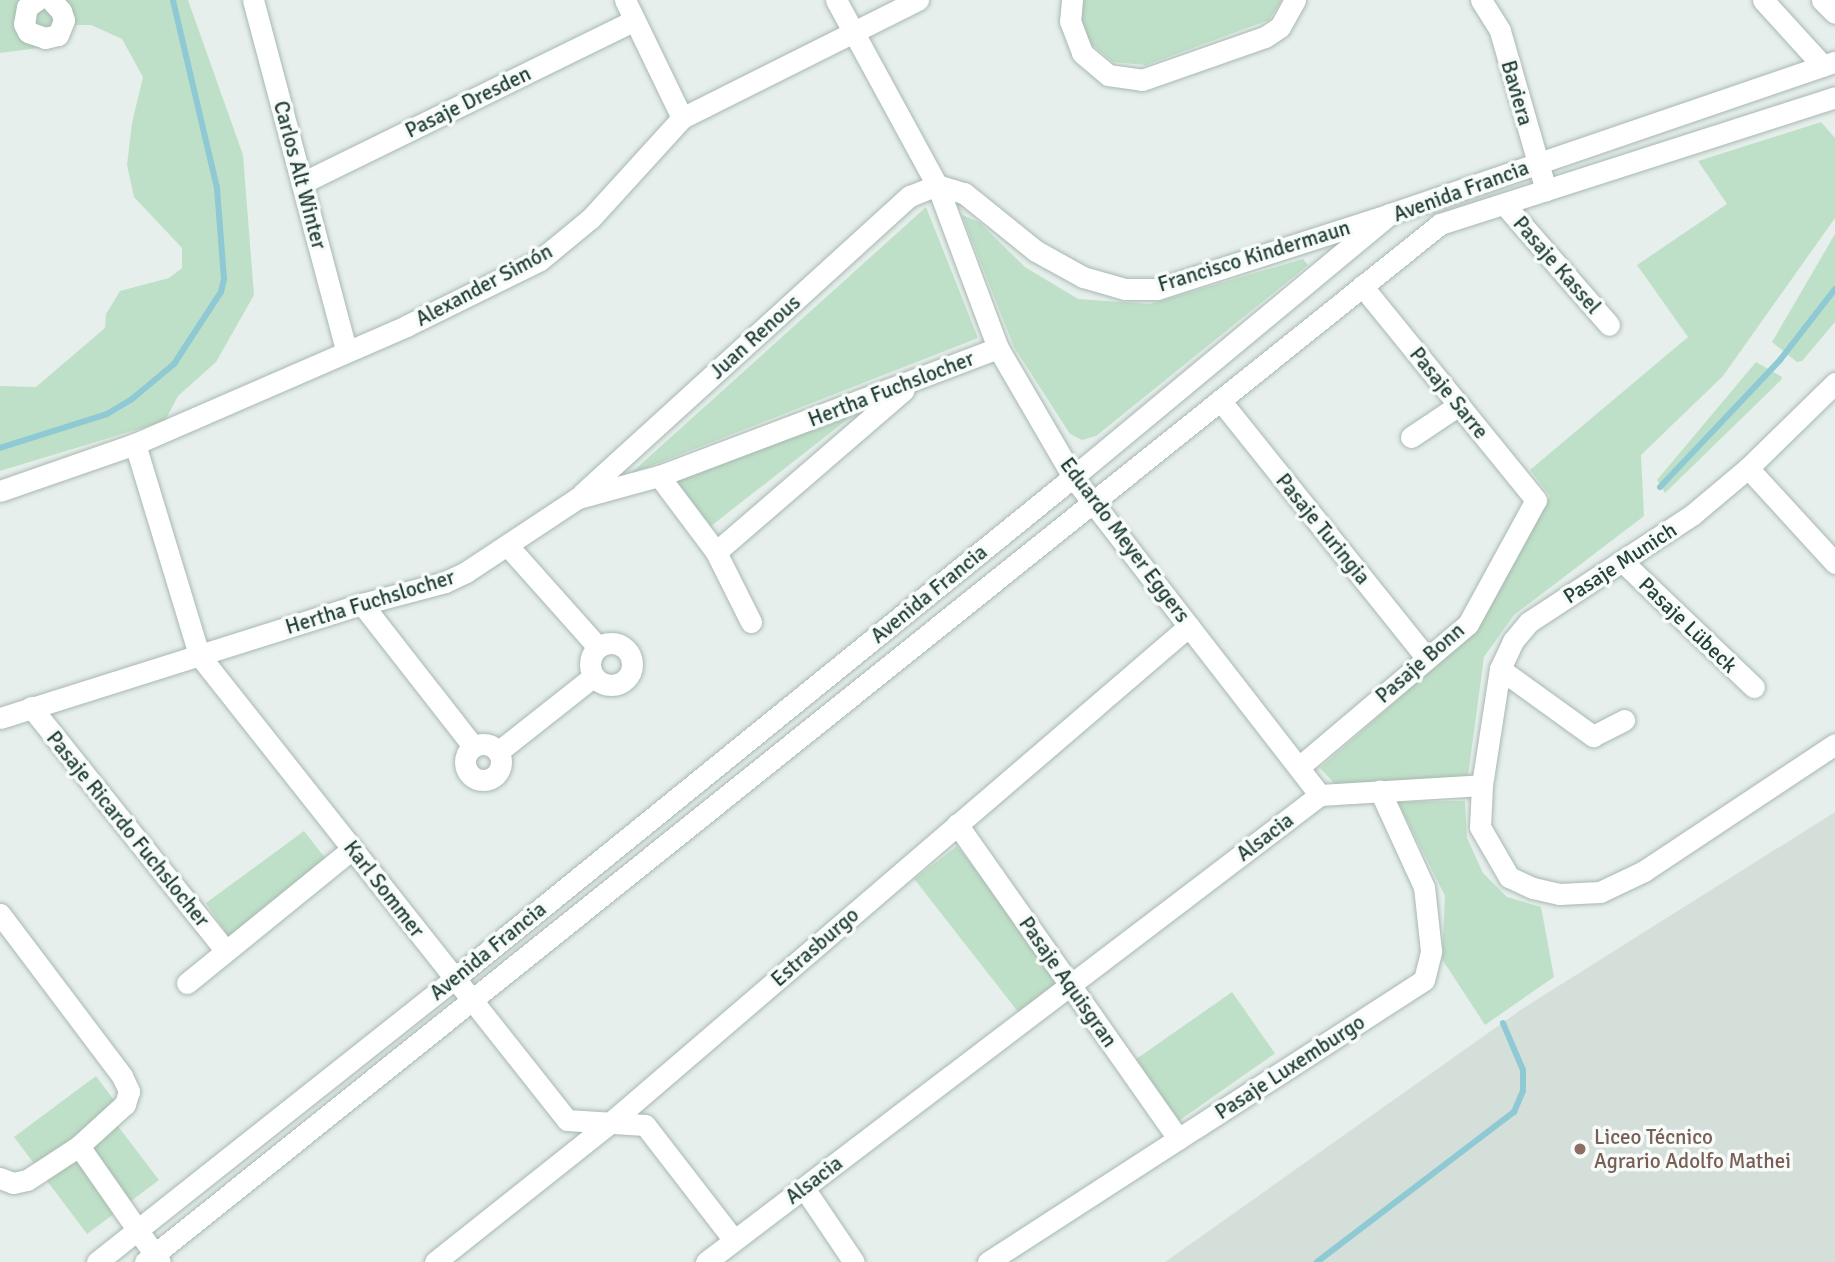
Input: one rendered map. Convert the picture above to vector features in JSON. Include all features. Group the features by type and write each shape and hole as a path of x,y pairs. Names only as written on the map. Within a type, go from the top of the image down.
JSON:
{"street":[{"path":"625,0 682,118"},
{"name":"Eduardo Meyer Eggers","path":"836,0 937,185 998,348 1073,477 1320,795"},
{"name":"Alexander Simón","path":"0,491 135,444 346,349 406,326 540,260 591,218 682,118 918,0"},
{"path":"1072,0 1070,21 1082,53 1108,75 1142,80 1265,37 1280,27 1295,0"},
{"name":"Baviera","path":"1481,0 1500,32 1546,190"},
{"path":"1763,0 1831,69"},
{"path":"1822,0 1835,13"},
{"name":"Carlos Alt Winter","path":"259,3 302,183 346,349"},
{"name":"Pasaje Dresden","path":"302,183 634,20"},
{"name":"Avenida Francia","path":"96,1262 455,978 1073,477 1390,214 1831,69"},
{"name":"Avenida Francia","path":"153,1260 472,999 1440,224 1835,97"},
{"name":"Francisco Kindermaun","path":"937,185 964,193 1036,251 1083,277 1125,289 1157,289 1390,214"},
{"name":"Juan Renous","path":"578,498 910,196 937,185"},
{"name":"Pasaje Kassel","path":"1504,204 1609,326"},
{"name":"Pasaje Sarre","path":"1362,286 1535,500"},
{"path":"1260,322 1285,348"},
{"name":"Hertha Fuchslocher","path":"0,718 362,604 455,578 578,498 659,476 914,382 998,348"},
{"path":"716,552 914,382"},
{"name":"Pasaje Munich","path":"1482,785 1500,669 1513,641 1530,622 1692,515 1748,468 1835,383"},
{"name":"Pasaje Turingia","path":"1220,400 1427,658"},
{"path":"1411,437 1459,405"},
{"name":"Karl Sommer","path":"135,444 199,655 567,1120 645,1125 734,1240"},
{"path":"1748,468 1835,564"},
{"path":"659,476 716,552 751,622"},
{"name":"Pasaje Bonn","path":"1299,767 1468,624 1535,500"},
{"path":"507,545 598,647"},
{"name":"Pasaje Lübeck","path":"1623,562 1754,687"},
{"path":"362,604 473,746"},
{"name":"Estrasburgo","path":"435,1262 610,1124 1189,626"},
{"path":"612,642 620,644 631,655 632,670 622,682 607,685 594,676 590,658 598,647 612,642"},
{"path":"1500,669 1593,736 1623,720"},
{"path":"499,751 594,676"},
{"name":"Pasaje Ricardo Fuchslocher","path":"31,707 226,951"},
{"path":"487,744 499,751 501,766 493,777 479,780 467,772 464,765 468,751 473,746 487,744"},
{"path":"1320,795 1482,785 1480,827 1509,877 1533,888 1559,894 1600,892 1644,871 1739,805 1835,744"},
{"name":"Pasaje Luxemburgo","path":"988,1262 1424,980 1431,951 1424,887 1380,791"},
{"name":"Alsacia","path":"706,1262 1320,795"},
{"name":"Pasaje Aquisgran","path":"957,824 1178,1139"},
{"path":"187,983 352,849"},
{"path":"0,914 127,1083 129,1091 125,1104 79,1146 20,1183 5,1182 0,1178"},
{"path":"79,1146 153,1260"},
{"path":"804,1188 853,1262"}],"shaded area":[{"name":"Liceo Técnico Agrario Adolfo Mathei","path":"1835,812 1835,1262 1165,1262 1522,1009"}],"green space":[{"path":"0,0 188,0 243,155 254,295 216,362 178,396 165,421 0,471 0,386 36,387 105,328 106,314 120,291 169,278 182,268 182,248 134,197 127,165 132,123 143,77 122,39 91,25 74,25 39,48 0,53"},
{"path":"1083,0 1282,0 1269,20 1146,65 1113,62 1089,42 1080,23"},
{"path":"1821,122 1835,138 1835,218 1723,376 1641,455 1644,516 1514,615 1484,657 1468,776 1335,784 1320,768 1478,629 1550,496 1530,470 1688,337 1637,265 1727,204 1698,161"},
{"path":"926,207 978,338 630,474"},
{"path":"962,215 979,222 1025,267 1078,299 1150,304 1303,259 1308,265 1096,436 1082,440 1070,434 1014,347"},
{"path":"1835,234 1835,322 1802,361 1797,362 1772,342"},
{"path":"1756,362 1782,377 1781,380 1665,493 1657,480"},
{"path":"853,415 711,526 675,480"},
{"path":"1465,801 1467,838 1483,873 1507,897 1541,907 1554,977 1485,1025 1442,959 1445,896 1398,802"},
{"path":"304,831 326,859 229,937 206,903"},
{"path":"957,846 1061,979 1018,1012 914,879"},
{"path":"1232,992 1275,1053 1179,1121 1136,1059"},
{"path":"96,1076 116,1103 114,1121 159,1180 87,1234 14,1137"}],"waterway":[{"path":"0,448 107,414 132,399 174,364 221,292 224,279 217,188 173,0"},
{"path":"1660,487 1780,360 1835,289"},
{"path":"1317,1262 1514,1112 1523,1091 1523,1070 1503,1023"}],"place":[{"name":"Liceo Técnico Agrario Adolfo Mathei","path":"1580,1149"}]}
